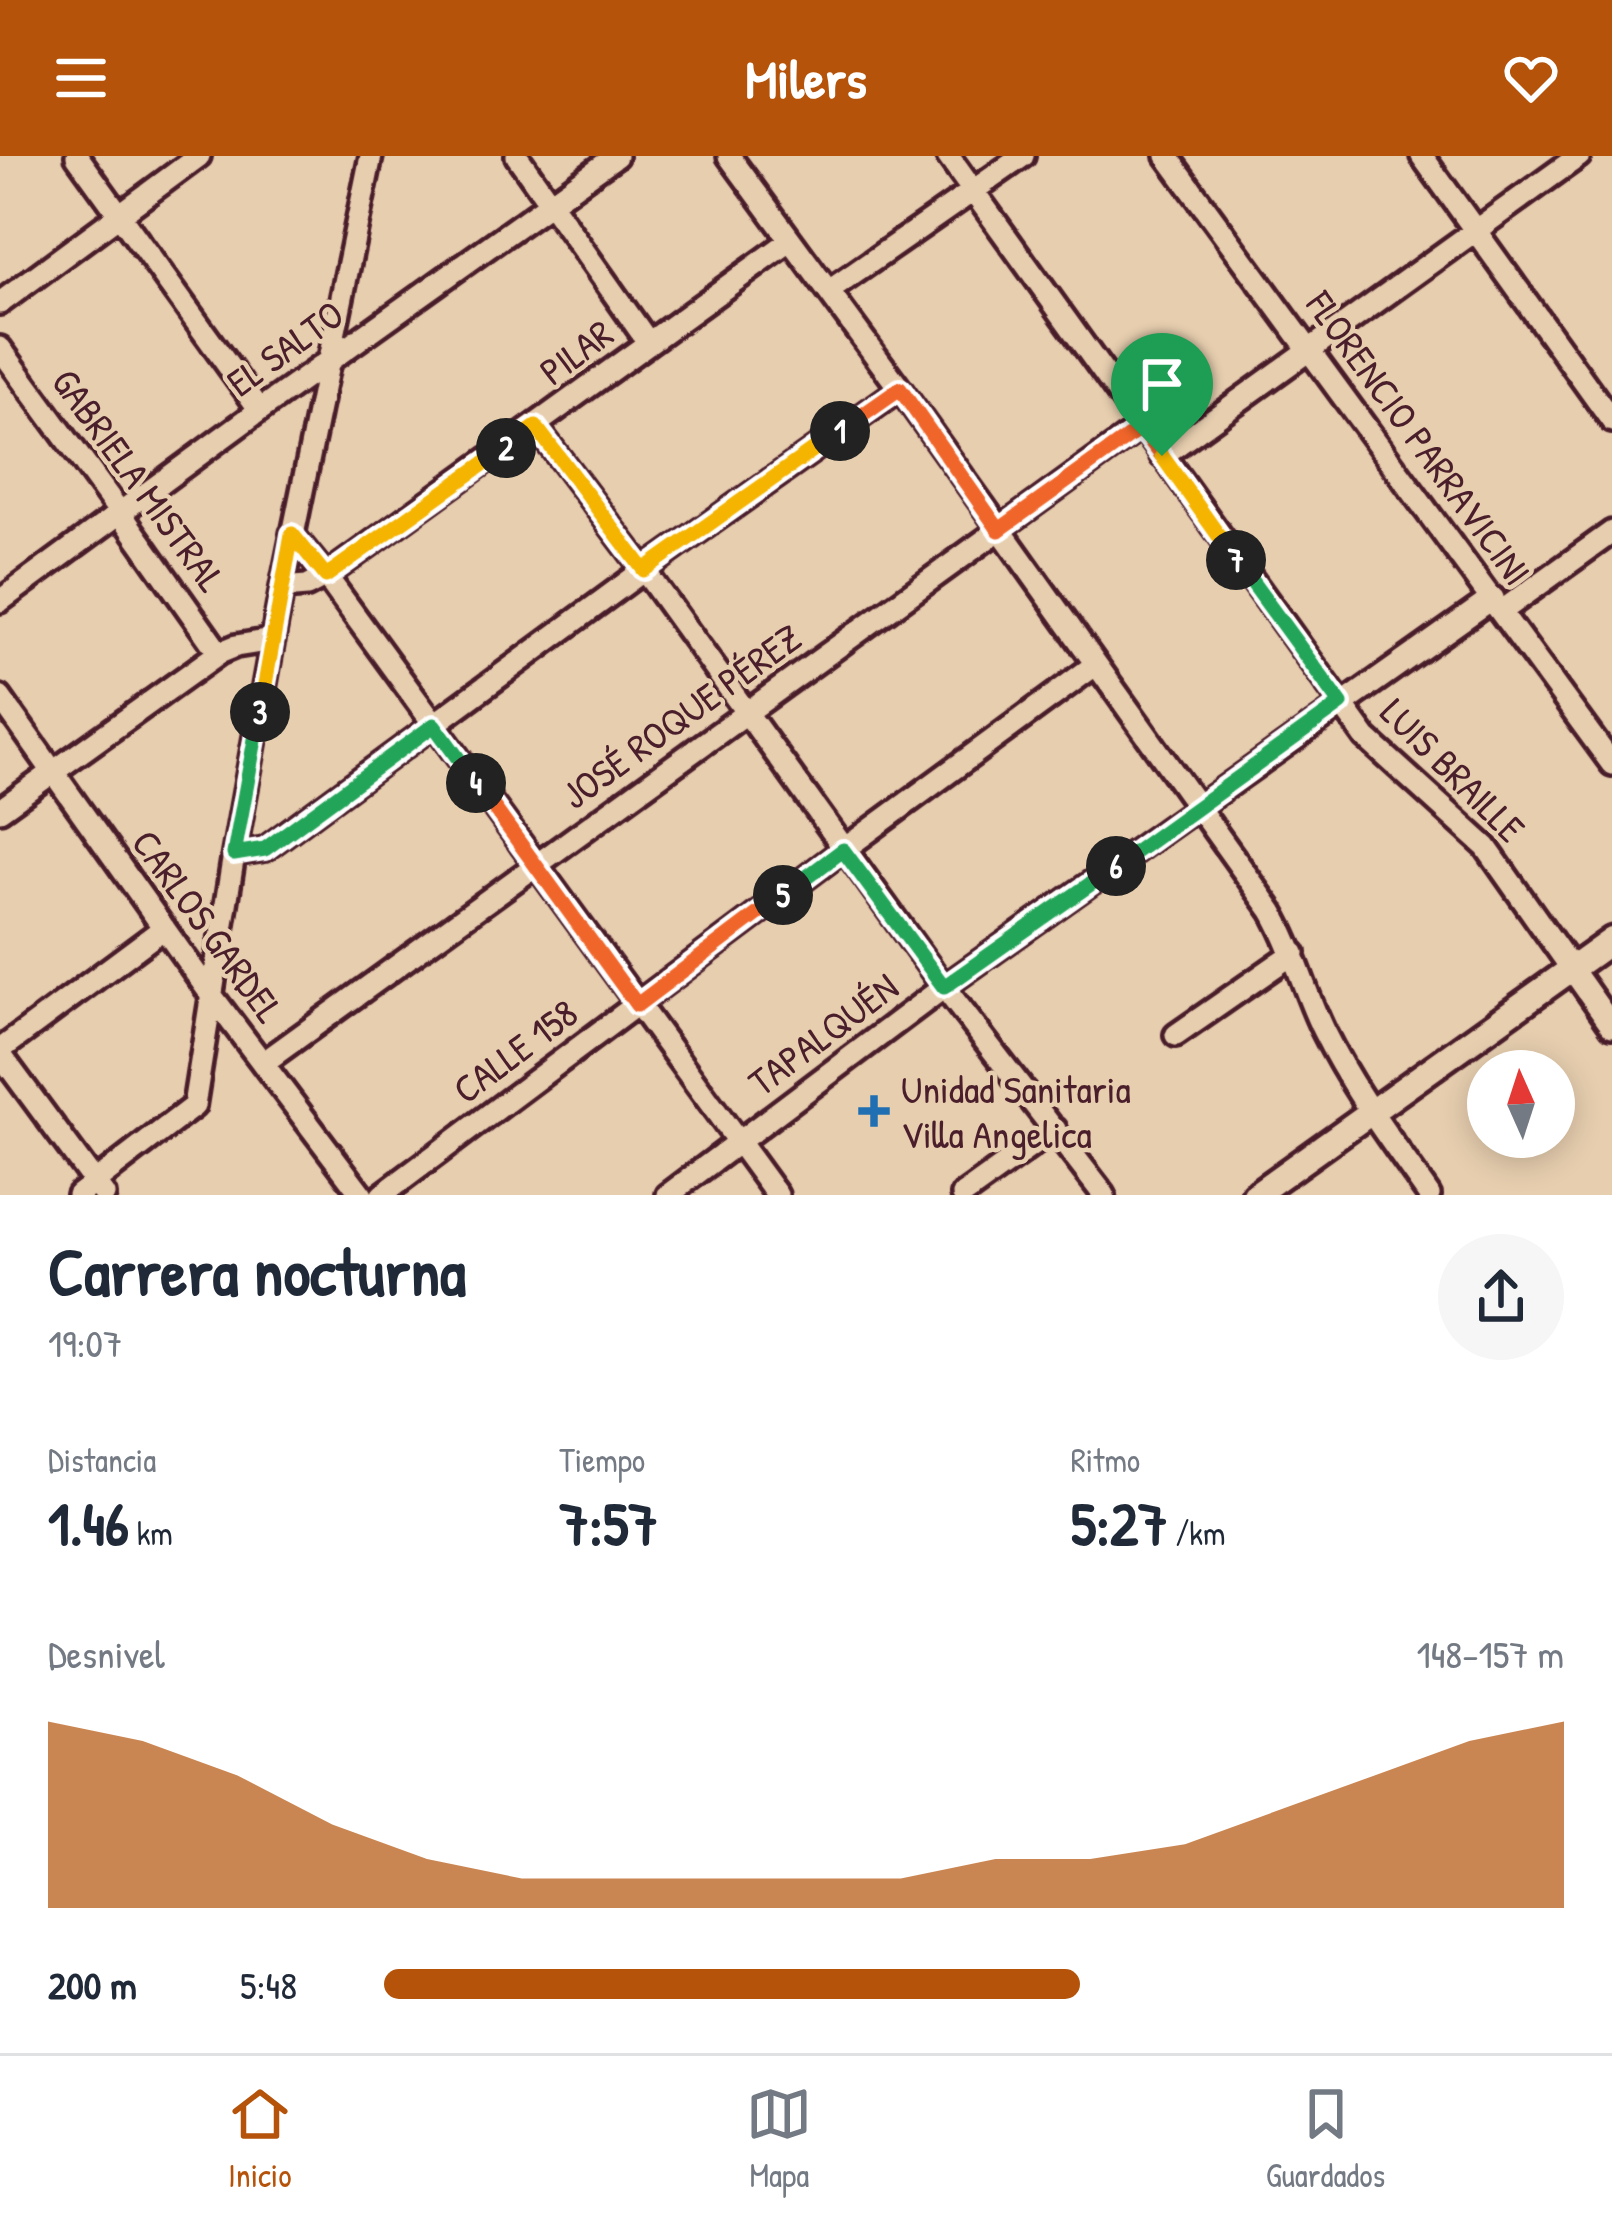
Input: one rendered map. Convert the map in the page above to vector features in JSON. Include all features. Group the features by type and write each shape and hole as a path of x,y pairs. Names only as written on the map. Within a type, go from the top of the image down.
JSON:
{"main road":[{"path":"1256,1195 1612,940"}],"street":[{"path":"77,156 260,410"},
{"path":"0,303 199,156"},
{"path":"164,928 0,1052 92,1191 194,1106 292,534 371,156"},
{"path":"517,156 648,342"},
{"name":"EL SALTO","path":"0,601 616,156"},
{"path":"729,156 1272,911 1294,953 1323,1030 1371,1112 1429,1195"},
{"name":"LUIS BRAILLE","path":"948,156 1366,738 1486,847 1612,1026"},
{"path":"829,291 1023,156"},
{"name":"FLORENCIO PARRAVICINI","path":"1167,156 1612,764"},
{"path":"1421,156 1612,421"},
{"path":"1162,456 1579,156"},
{"name":"PILAR","path":"282,589 307,586 326,576 790,241"},
{"name":"GABRIELA MISTRAL","path":"0,348 219,653"},
{"path":"234,854 265,849 644,570 900,389"},
{"path":"536,427 944,987 1104,1195"},
{"name":"JOSÉ ROQUE PÉREZ","path":"263,1064 1141,428"},
{"name":"TAPALQUÉN","path":"668,1195 944,987 1341,704 1612,532"},
{"path":"292,534 777,1195"},
{"path":"0,810 219,653 273,640"},
{"name":"CALLE 158","path":"382,1195 1096,665"},
{"name":"CARLOS GARDEL","path":"0,697 212,996 362,1195"},
{"path":"1176,1035 1294,953"},
{"path":"963,1195 1055,1130"}],"place":[{"name":"Unidad Sanitaria Villa Angelica","path":"874,1111"}],"route":[{"path":"900,389 999,530 1141,428 1162,456 1341,704 944,987 843,850 637,1005 434,725 265,849 234,854 292,534 326,576 536,427 644,570 900,389"}]}
